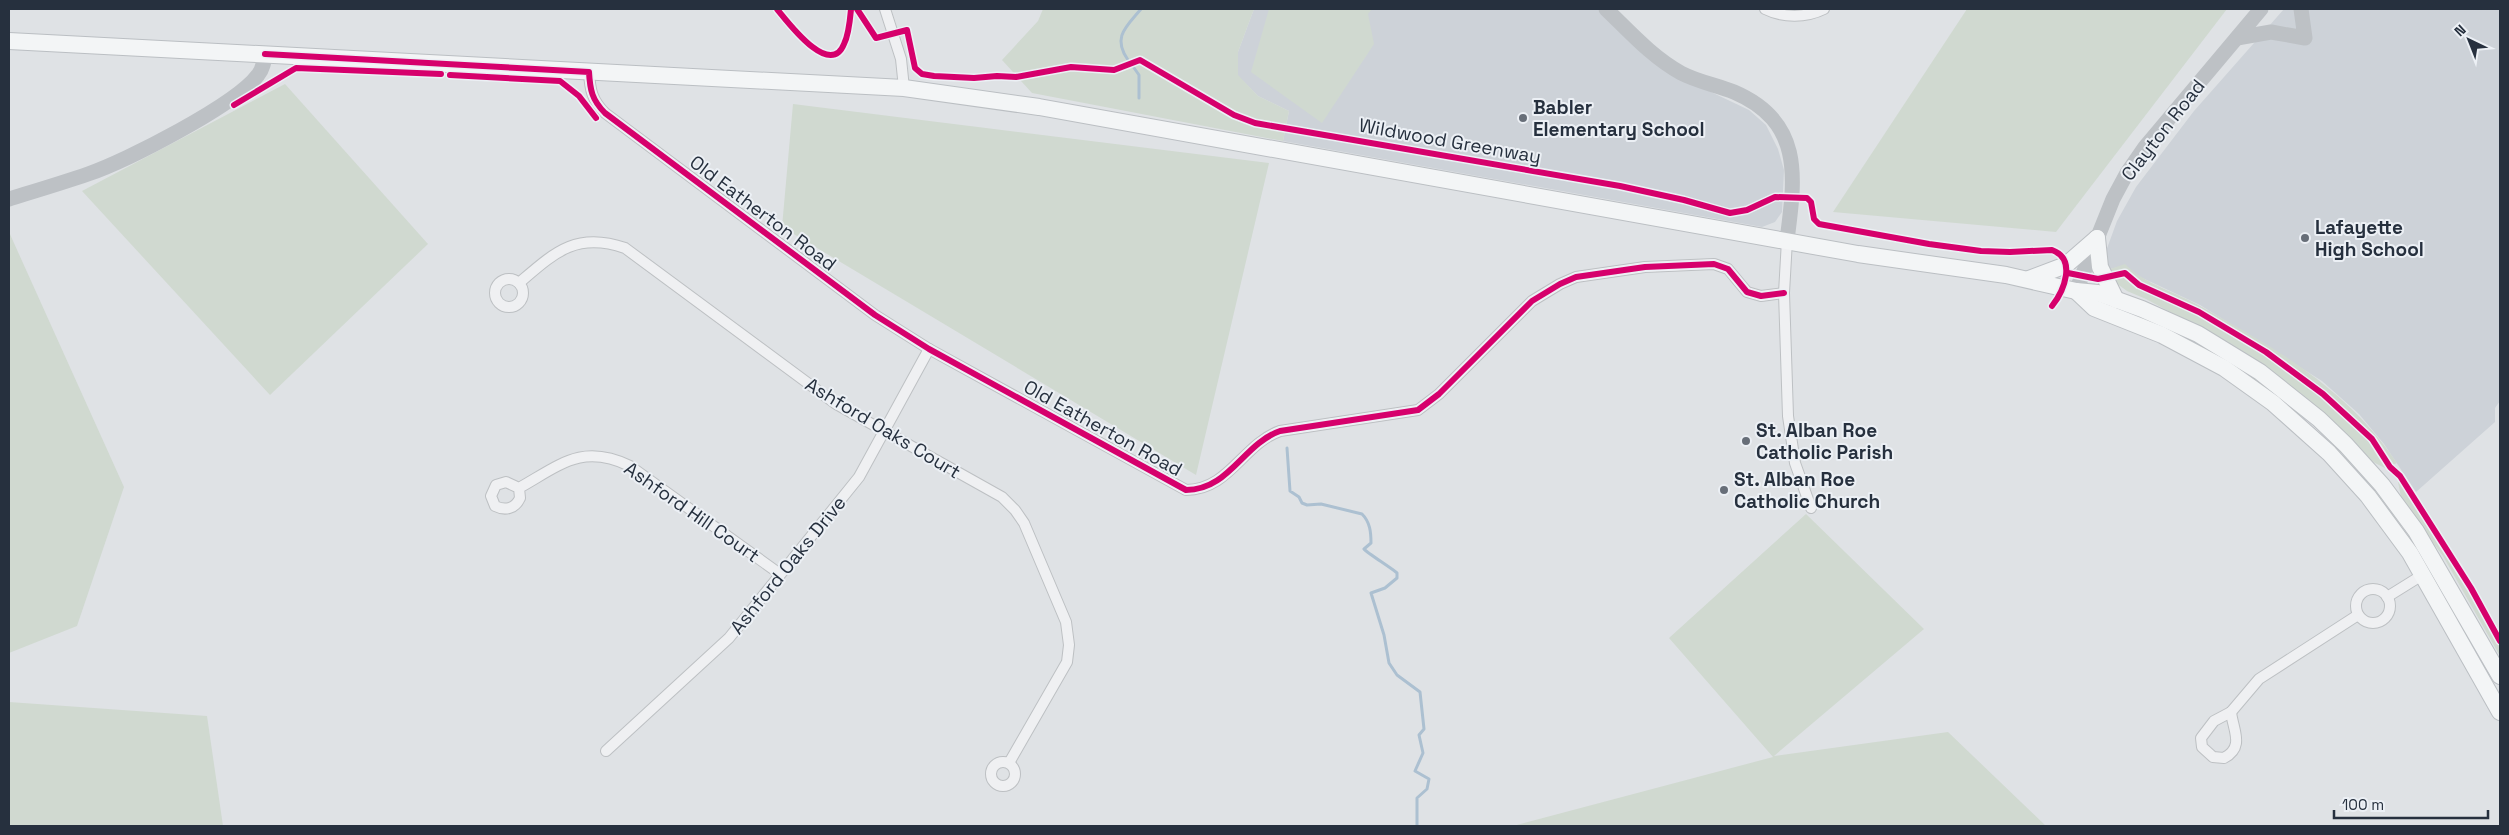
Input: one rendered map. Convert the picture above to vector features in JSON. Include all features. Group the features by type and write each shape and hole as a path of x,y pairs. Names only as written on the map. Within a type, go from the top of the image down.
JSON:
{"main road":[{"path":"9,41 904,88 1048,108 1858,254 2028,279 2076,291 2098,293 2198,334 2260,372 2318,419 2382,485 2416,531 2451,587 2500,676"},
{"path":"2028,279 2066,265 2097,238"},
{"path":"2097,238 2100,267 2116,300"},
{"path":"2076,291 2094,308 2154,331 2224,368 2273,403 2329,453 2352,477 2389,523 2424,574 2500,712"},
{"path":"2424,574 2451,587"}],"street":[{"path":"886,9 901,59 904,88"},
{"path":"1606,9 1648,49 1668,65 1692,78 1734,92 1762,108 1774,120 1790,150 1794,167 1793,197 1787,240 1784,293 1787,395 1794,464 1811,508"},
{"path":"1765,9 1791,16 1807,15 1824,9"},
{"name":"Clayton Road","path":"2076,291 2113,199 2145,147 2261,9"},
{"path":"2237,38 2271,32 2305,38 2300,9"},
{"path":"9,199 89,174 182,128 245,88 263,67 265,54"},
{"name":"Old Eatherton Road","path":"589,72 590,92 595,103 605,113 875,315 929,348 1177,487 1197,490 1218,481 1227,475 1255,444 1273,433 1292,428 1418,410 1439,394 1532,302 1560,284 1576,277 1646,267 1714,264 1728,269 1747,292 1761,296 1784,293"},
{"name":"Ashford Oaks Court","path":"519,284 552,255 574,244 601,240 626,248 836,404 884,433 1002,498 1015,510 1024,523 1066,622 1070,646 1067,662 1009,763"},
{"name":"Ashford Oaks Drive","path":"606,750 729,638 859,477 929,348"},
{"name":"Ashford Hill Court","path":"519,488 565,461 577,457 589,455 615,458 630,466 780,574"},
{"path":"2387,597 2424,574"},
{"path":"2377,590 2387,597 2390,604 2389,612 2382,621 2370,623 2363,621 2358,615 2355,608 2357,599 2365,591 2377,590"},
{"path":"2231,712 2238,741 2236,747 2233,752 2224,758 2213,756 2202,747 2201,738 2214,722 2231,712 2259,678 2358,615"}],"shaded area":[{"path":"1043,9 1254,9 1238,52 1238,75 1258,96 1289,111 1283,141 1032,93 1002,60 1038,21"},
{"name":"Babler Elementary School","path":"1254,9 1600,9 1671,73 1749,110 1766,125 1778,149 1784,170 1782,212 1775,222 1762,227 1283,141 1289,111 1258,96 1238,76 1238,52"},
{"path":"1269,9 1372,9 1368,14 1374,44 1322,123 1251,72"},
{"path":"1967,9 2227,9 2056,232 1833,212"},
{"name":"Lafayette High School","path":"2284,9 2500,9 2500,401 2495,408 2495,422 2416,492 2384,444 2359,414 2322,381 2200,305 2136,275 2125,265 2107,270 2105,254 2117,221 2136,187 2194,111"},
{"path":"285,84 428,244 270,395 82,191"},
{"path":"793,104 1269,163 1196,475 782,227"},
{"path":"9,232 124,487 77,626 9,653"},
{"path":"2125,264 2152,283 2230,323 2284,355 2309,373 2356,413 2397,463 2385,468 2375,463 2214,336 2146,299 2127,291 2116,283 2107,270"},
{"path":"2403,473 2500,636 2500,656 2443,556 2402,502 2398,482"},
{"path":"1806,514 1924,629 1774,756 1948,732 2046,826 1513,826 1773,757 1669,638"},
{"path":"9,702 207,716 223,826 9,826"}],"waterway":[{"path":"1128,60 1123,52 1121,39 1126,27 1141,9"},
{"path":"1132,65 1139,75 1139,98"},
{"path":"1287,448 1290,491 1299,497 1302,503 1307,505 1321,504 1362,514 1365,517 1371,535 1371,543 1364,549 1397,573 1397,578 1385,588 1371,593 1384,635 1389,663 1397,675 1420,692 1424,729 1419,735 1423,753 1415,771 1429,779 1427,789 1417,798 1417,826"}],"cycle path":[{"path":"777,9 809,44 829,55 838,53 846,40 851,9"},
{"name":"Wildwood Greenway","path":"857,9 876,38 907,30 915,68 922,74 974,78 1016,77 1071,67 1114,70 1140,60 1234,115 1255,123 1620,186 1684,200 1730,213 1747,210 1775,197 1807,198 1811,202 1814,219 1819,224 1929,244 1981,251 2052,250 2060,254 2066,268 2064,284 2052,306"},
{"path":"265,54 589,72 592,94 597,104 605,113 875,315 929,349 1186,490 1201,488 1214,483 1267,437 1280,431 1418,410 1439,394 1532,301 1560,284 1576,277 1645,267 1714,264 1728,269 1747,292 1761,296 1784,293"},
{"path":"234,105 296,68 441,74"},
{"path":"450,75 560,81 579,96 596,118"},
{"path":"2068,273 2098,279 2125,273 2139,285 2199,312 2266,352 2323,394 2372,439 2390,467 2400,476 2471,588 2500,641"}],"place":[{"name":"Babler Elementary School","path":"1523,118"},
{"name":"Lafayette High School","path":"2305,238"},
{"name":"St. Alban Roe Catholic Parish","path":"1746,441"},
{"name":"St. Alban Roe Catholic Church","path":"1724,490"}]}
